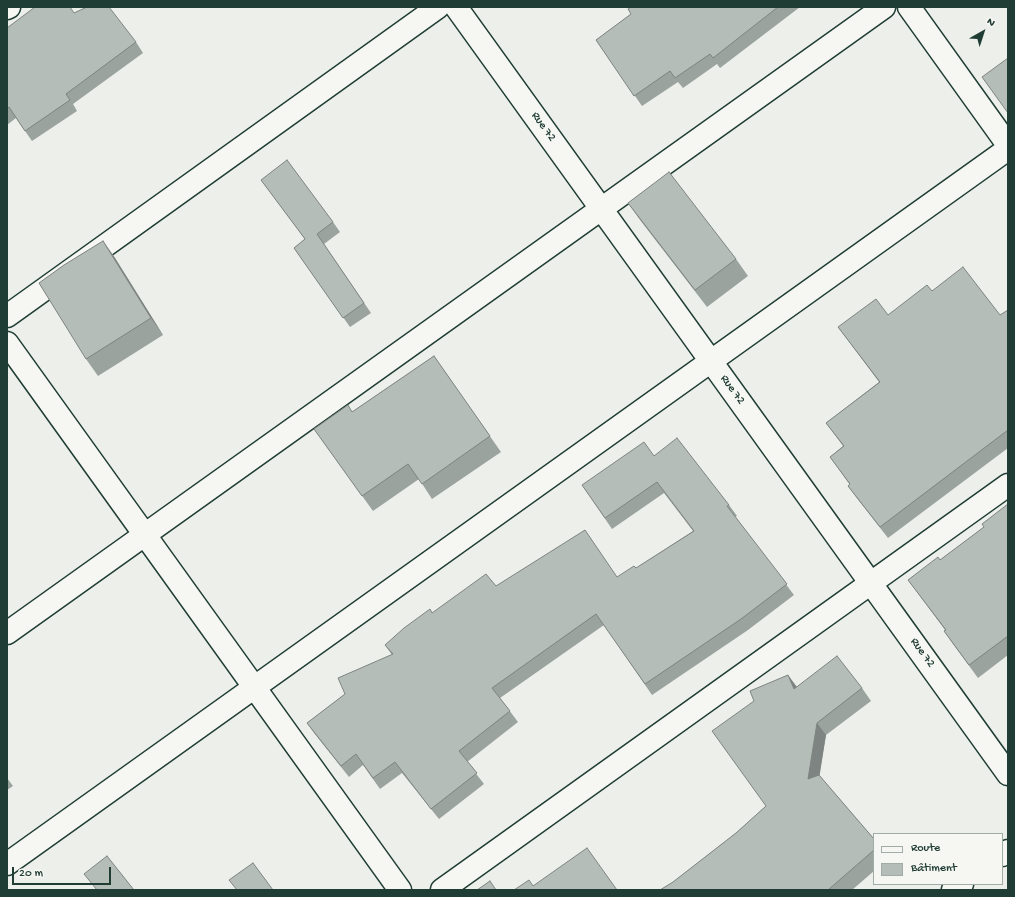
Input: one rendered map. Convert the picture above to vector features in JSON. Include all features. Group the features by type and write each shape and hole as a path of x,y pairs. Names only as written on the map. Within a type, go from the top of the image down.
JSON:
{"street":[{"path":"7,316 438,7"},
{"name":"Rue 72","path":"456,7 1008,774"},
{"path":"7,633 884,7"},
{"path":"909,7 1008,145"},
{"path":"7,864 1008,149"},
{"path":"7,343 400,890"},
{"path":"442,890 1008,485"}],"building":[{"path":"35,7 70,7 74,13 87,7 109,7 136,42 66,94 70,100 25,131 9,107 7,109 7,28"},
{"path":"631,7 778,7 713,58 710,54 675,78 670,71 634,96 596,40 631,14 628,9"},
{"path":"1008,58 1008,113 982,77"},
{"path":"287,160 333,222 317,234 364,303 343,318 294,248 305,239 261,180"},
{"path":"669,172 736,259 695,290 628,203"},
{"path":"103,241 151,318 86,359 39,283 64,265"},
{"path":"963,267 1000,315 1008,310 1008,430 880,527 848,486 850,484 830,457 844,446 826,423 880,382 838,327 876,299 888,315 927,285 932,291"},
{"path":"434,356 490,436 422,484 408,464 362,496 314,429 348,405 352,412"},
{"path":"677,438 729,505 727,506 787,584 741,619 645,684 596,614 492,688 510,711 459,751 477,773 431,809 395,762 373,778 356,754 341,766 307,723 345,694 338,678 393,654 385,645 404,628 430,609 432,613 486,574 496,586 585,530 617,577 634,566 636,568 694,531 657,482 605,518 582,485 644,442 654,456"},
{"path":"1008,504 1008,636 969,665 944,631 946,630 908,580 938,557 940,560 984,527 982,524"},
{"path":"837,656 862,688 817,723 808,779 819,775 873,838 873,851 828,890 660,890 673,882 736,833 766,806 712,731 754,701 750,691 788,675 794,689"},
{"path":"587,848 617,890 514,890 529,880 533,886"},
{"path":"107,856 134,890 97,890 84,874"},
{"path":"253,863 273,890 237,890 229,880"},
{"path":"490,881 496,890 477,890"}]}
